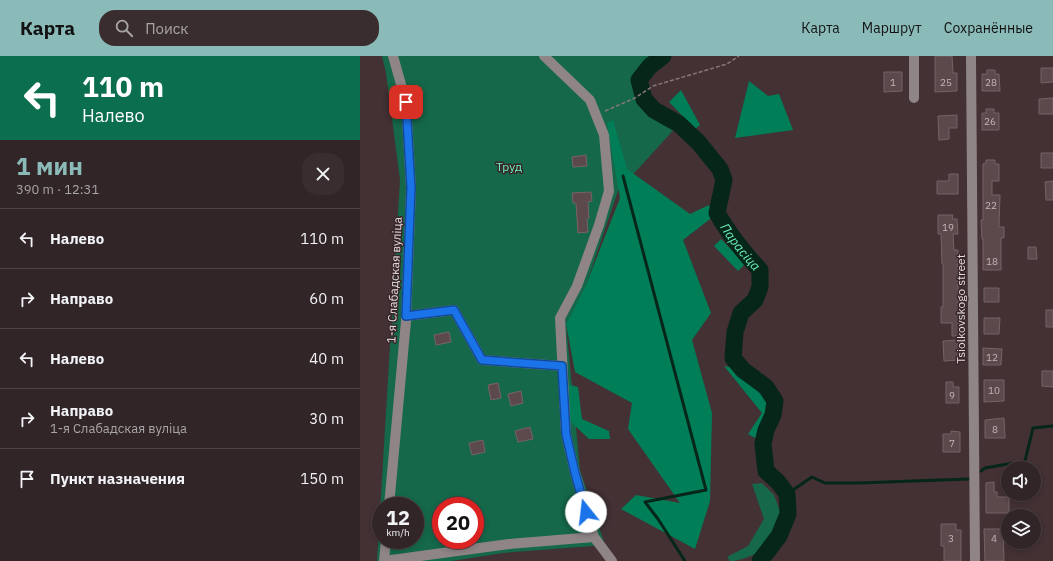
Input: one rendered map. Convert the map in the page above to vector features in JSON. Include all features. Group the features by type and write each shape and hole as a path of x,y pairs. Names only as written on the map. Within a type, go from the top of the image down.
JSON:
{"street":[{"name":"1-я Слабадская вуліца","path":"390,497 406,316 411,188 406,102 393,56"},
{"path":"544,56 590,100 604,135 609,191 599,225 577,286 560,318 566,434 575,473 594,537 612,561"},
{"path":"914,56 914,98"},
{"name":"Tsiolkovskogo street","path":"971,56 975,561"},
{"path":"406,316 454,310 482,360 562,366"},
{"path":"385,549 384,561 509,544 594,537"}],"path":[{"path":"596,114 635,98 653,86 727,64 740,56"}],"green space":[{"name":"Труд","path":"382,56 663,56 650,66 639,80 644,99 654,110 679,124 618,191 586,285 566,324 580,470 605,545 503,553 452,561 377,561 378,549 424,549 424,497 381,497 400,180 386,73"},
{"path":"749,81 768,96 779,94 793,130 735,138"},
{"path":"681,90 700,125 695,129 669,102"},
{"path":"613,120 627,169 690,214 709,205 714,216 683,240 711,313 692,340 712,413 710,501 695,549 621,509 636,495 680,503 628,429 632,403 575,372 566,324 586,285 620,198 607,123"},
{"path":"721,239 745,264 738,271 714,246"},
{"path":"724,366 733,368 770,403 755,438 748,434 762,413"},
{"path":"567,384 578,387 582,419 609,431 610,439 589,439 570,421"},
{"path":"762,483 774,495 781,514 776,528 770,540 761,550 748,557 730,561 727,557 748,546 764,519 752,484"}],"building":[{"path":"935,56 952,56 953,73 957,73 957,91 935,92"},
{"path":"1041,68 1053,68 1053,82 1041,83"},
{"path":"987,70 995,70 995,74 999,74 1000,91 982,91 982,74 987,74"},
{"path":"884,72 902,72 902,91 884,92"},
{"path":"1053,98 1053,114 1039,114 1039,99"},
{"path":"986,109 994,109 994,113 999,113 999,130 982,130 982,113 986,113"},
{"path":"957,115 957,128 949,128 949,139 939,140 938,116"},
{"path":"1041,153 1053,153 1053,168 1041,168"},
{"path":"586,155 587,166 573,167 572,157"},
{"path":"986,160 995,160 995,164 999,164 999,181 992,181 992,195 1000,195 999,227 1004,227 1004,238 1001,238 1001,270 983,270 983,239 981,220 983,220 983,164 986,163"},
{"path":"949,174 958,174 958,194 937,194 937,181 949,181"},
{"path":"1053,181 1053,200 1046,200 1045,182"},
{"path":"591,192 592,201 588,202 588,232 578,233 576,203 573,203 572,193"},
{"path":"938,215 953,215 952,219 957,219 958,234 953,234 954,250 958,250 960,336 952,336 952,323 941,323 941,307 943,307 943,264 941,234 938,234"},
{"path":"1028,247 1036,247 1037,259 1028,259"},
{"path":"984,288 999,288 999,302 984,302"},
{"path":"1046,310 1053,310 1053,327 1046,327"},
{"path":"984,318 1000,318 999,334 984,334"},
{"path":"449,332 451,342 436,345 434,335"},
{"path":"958,340 959,360 944,361 943,341"},
{"path":"983,348 1002,349 1001,365 983,365"},
{"path":"1042,371 1053,371 1053,387 1042,386"},
{"path":"984,380 1004,380 1004,401 984,402"},
{"path":"946,382 953,382 953,387 959,387 959,403 946,403"},
{"path":"498,383 501,398 491,400 488,385"},
{"path":"521,391 523,403 511,406 508,394"},
{"path":"1004,418 1005,438 985,438 985,420"},
{"path":"530,427 533,439 518,442 515,431"},
{"path":"951,431 960,432 960,452 943,452 943,434 951,434"},
{"path":"483,440 485,452 472,455 469,443"},
{"path":"994,482 994,492 997,492 997,497 1001,497 1001,501 1009,501 1009,509 1001,509 1001,513 986,513 986,483"},
{"path":"941,524 956,524 956,530 961,530 961,561 944,561 944,546 941,546"},
{"path":"984,529 1001,529 1001,549 1004,549 1004,561 985,561"}],"waterway":[{"name":"Парасіца","path":"663,56 650,66 639,80 644,99 654,110 679,124 699,143 720,169 724,180 717,213 737,243 760,270 760,287 755,300 741,313 735,332 733,358 743,370 766,387 775,401 773,415 766,430 763,444 766,471 778,482 787,494 788,514 779,536 760,561"},
{"path":"623,176 706,490 645,502 658,519 685,561"},
{"path":"981,471 985,468 1025,461 1033,428 1053,426"},
{"path":"787,494 812,477 825,483 969,479"}],"route":[{"path":"406,102 411,188 406,316 454,310 482,360 562,366 566,434 586,512"}]}
